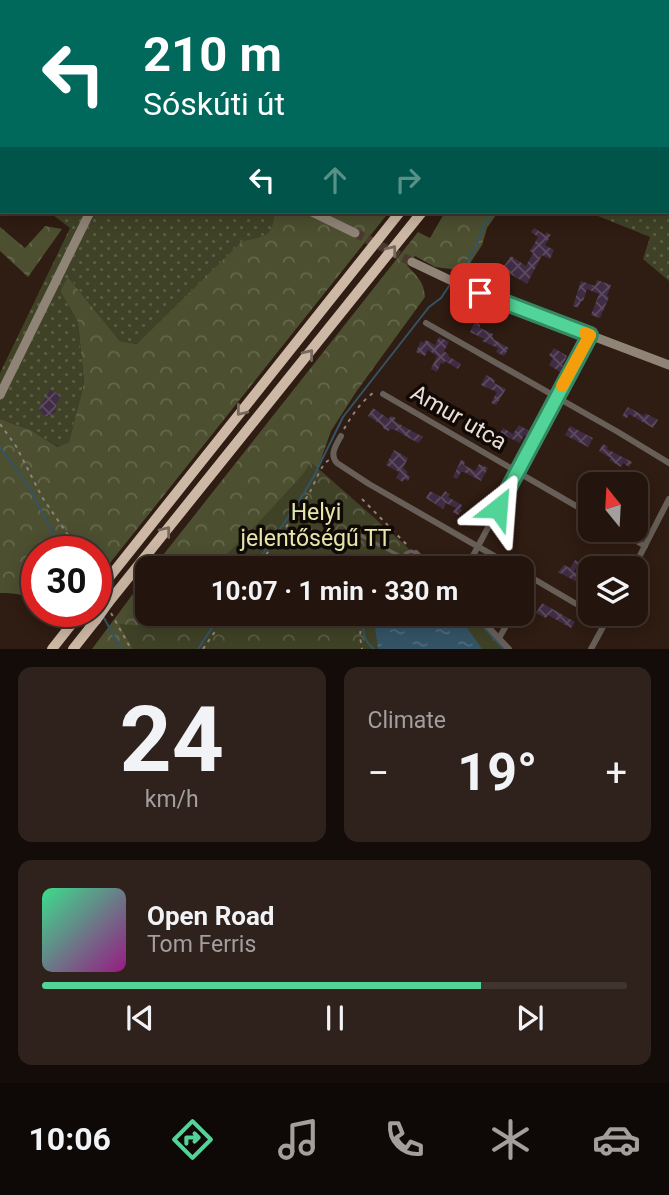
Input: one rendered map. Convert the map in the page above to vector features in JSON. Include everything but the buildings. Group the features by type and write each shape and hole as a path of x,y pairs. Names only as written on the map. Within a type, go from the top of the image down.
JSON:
{"highway":[{"path":"112,573 398,214"},
{"path":"72,649 420,214"},
{"path":"52,649 69,627"}],"main road":[{"path":"0,395 89,214"},
{"path":"316,214 355,233"},
{"path":"412,262 471,290 669,365"}],"street":[{"path":"426,323 669,463"},
{"path":"472,556 590,335"},
{"name":"Amur utca","path":"383,394 578,507"},
{"path":"341,436 334,450 333,458 337,463 496,556"},
{"path":"640,556 669,499"},
{"path":"638,542 645,546"},
{"path":"413,552 417,556"},
{"path":"534,580 578,605"},
{"path":"488,626 509,649"},
{"path":"499,638 506,626"},
{"path":"591,649 603,626"}],"lane":[{"path":"356,533 400,556"},
{"path":"403,556 413,552"}],"path":[{"path":"341,436 357,409 373,393 377,391 383,394"},
{"path":"0,424 16,446 42,497 68,536"},
{"path":"264,556 307,496 325,462 333,458"},
{"path":"362,499 413,552"},
{"path":"204,649 219,626"},
{"path":"361,626 362,649"},
{"path":"120,630 131,649"}],"green space":[{"path":"52,214 274,214 270,231 257,238 242,241 138,344 120,341 69,278 60,291 78,322 84,383 69,442 59,447 31,430 0,419 0,373 70,228"},
{"path":"274,214 387,214 112,560 112,536 21,536 21,595 0,593 0,419 31,430 58,447 69,442 84,383 78,322 60,291 68,277 120,341 137,344 242,241 266,234 272,226"},
{"path":"444,214 497,214 487,228 482,245 465,271 435,267 415,256 407,265 422,283 425,297 331,431 318,468 262,556 162,556 418,232 430,238"},
{"path":"593,214 669,214 669,281 643,259 650,237"},
{"path":"45,226 62,229 28,277 0,251 0,227 25,248"},
{"name":"Helyi jelentőségű TT","path":"311,462 416,556 225,556 303,474"},
{"path":"135,591 135,626 216,626 202,649 92,649 108,627 112,627 112,622"},
{"name":"Helyi jelentőségű TT","path":"119,624 482,626 504,649 133,649"}],"water":[{"path":"466,626 482,649 378,649 375,627"}],"waterway":[{"path":"458,277 492,214"},
{"path":"261,556 314,476 343,417 429,307 441,298 449,286"},
{"path":"0,447 29,487 54,536"},
{"path":"198,649 213,626"},
{"path":"363,626 367,642 374,649"},
{"path":"482,626 504,649"},
{"path":"109,627 121,649"}],"tunnel":[{"path":"355,233 412,262"}],"slow traffic":[{"path":"562,386 590,335 585,333"}],"route":[{"path":"480,293 590,335 498,508"}]}
